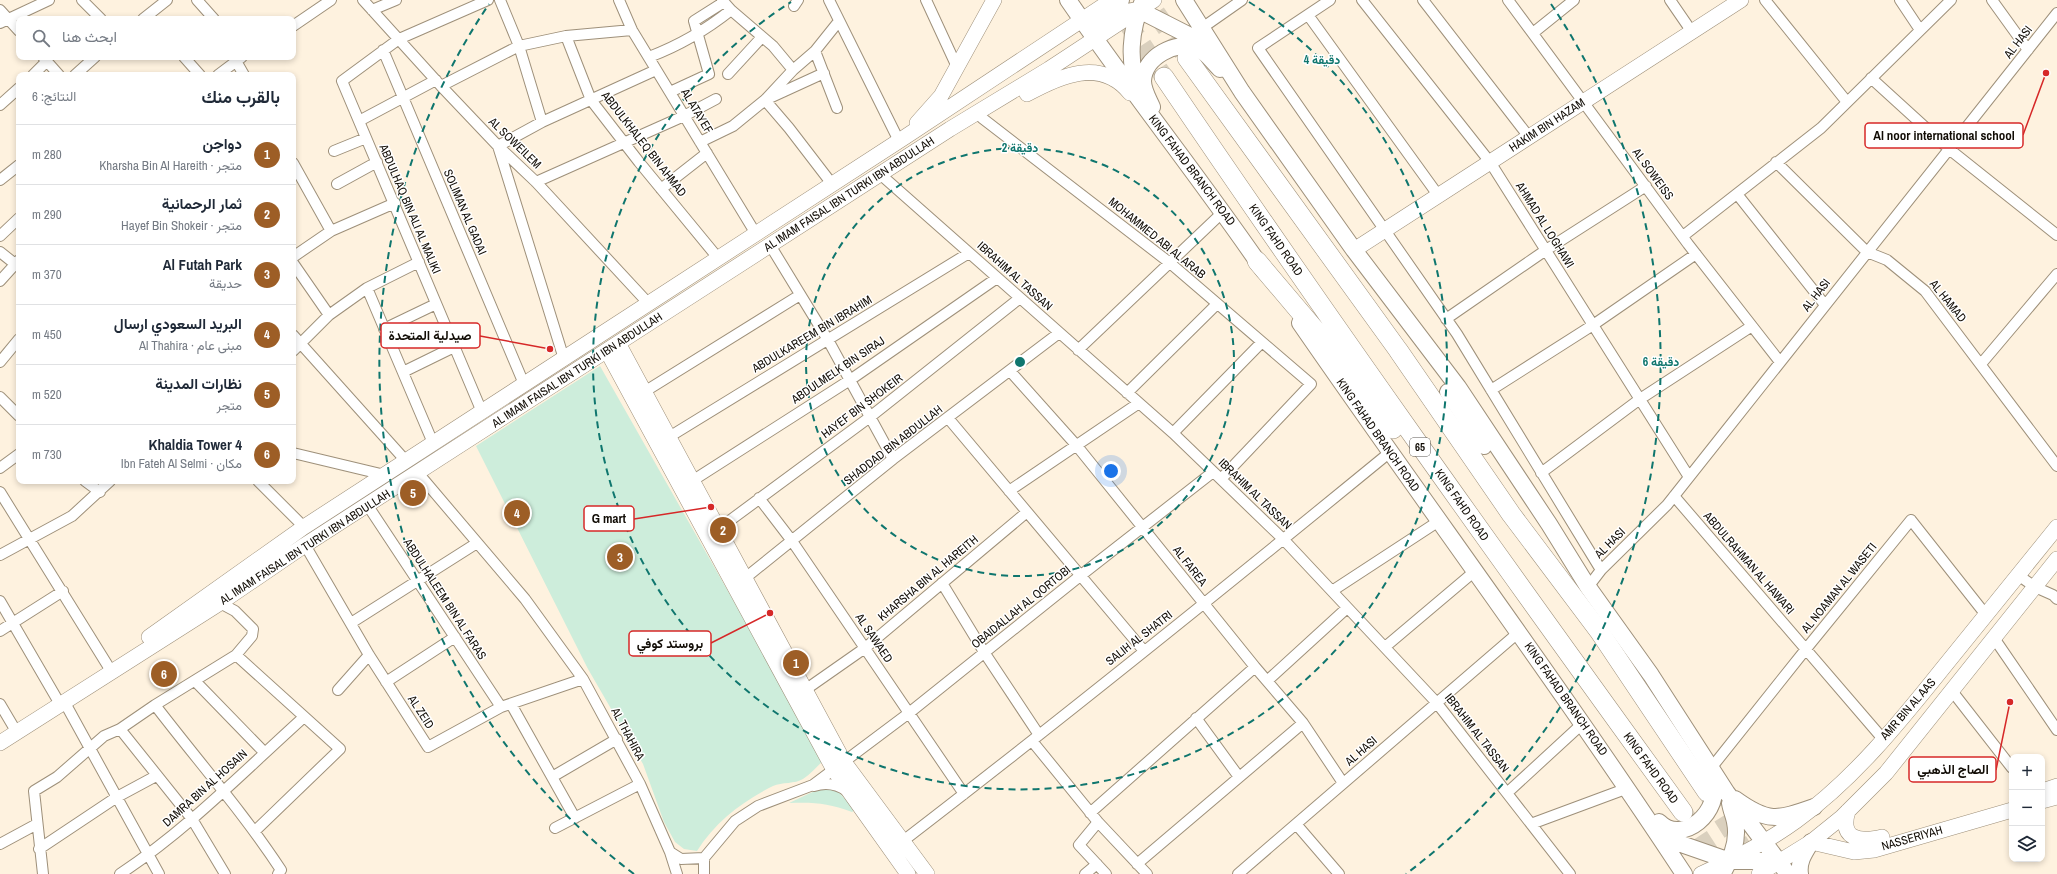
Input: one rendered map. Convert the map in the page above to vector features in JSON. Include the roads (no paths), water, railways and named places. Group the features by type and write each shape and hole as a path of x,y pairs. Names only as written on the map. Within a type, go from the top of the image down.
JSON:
{"highway":[{"path":"1187,58 1393,344 1511,514 1599,631 1707,792"},
{"name":"KING FAHD ROAD","path":"1164,77 1259,217 1498,557 1683,812"},
{"path":"1257,260 1333,351 1389,423 1479,548 1498,557"}],"main road":[{"path":"902,139 941,96 994,0"},
{"name":"KING FAHAD BRANCH ROAD","path":"1068,0 1165,136 1223,212 1257,260 1389,453 1519,632 1634,797 1684,874"},
{"path":"1096,38 1112,8 1120,0"},
{"name":"AL IMAM FAISAL IBN TURKI IBN ABDULLAH","path":"0,742 61,701 220,603 305,545 368,506 950,129 1049,70 1141,5 1154,0"},
{"path":"1184,0 1242,92"},
{"name":"HAKIM BIN HAZAM","path":"1354,250 1741,0"},
{"path":"1082,20 1112,8 1141,5 1200,41 1211,52 1242,92 1354,250 1428,345 1458,387 1549,524 1588,587 1708,761 1728,793 1783,868"},
{"path":"1141,5 1132,44 1132,71 1140,91 1165,136"},
{"name":"AL IMAM FAISAL IBN TURKI IBN ABDULLAH","path":"0,735 13,726 61,701 304,527 649,304 1082,20"},
{"path":"1165,136 1145,92 1143,81 1150,64 1162,52 1174,47 1197,48 1203,52 1242,92"},
{"path":"950,129 982,118 1046,84 1071,74 1090,73 1109,75 1124,86 1165,136"},
{"path":"1428,345 1439,377 1574,581 1599,631"},
{"path":"612,347 644,392 692,481 695,500"},
{"path":"612,347 695,500 744,579 805,690 839,766 903,841 927,874"},
{"path":"710,524 858,804 908,874"},
{"name":"AMR BIN AL AAS","path":"1701,874 1726,867 1814,808 1859,766 1911,708 2057,526"},
{"name":"AMR BIN AL AAS","path":"1783,868 1848,811 1886,773 2057,559"},
{"path":"1634,797 1663,826 1677,829 1690,827 1704,819 1712,806 1716,788 1708,761"},
{"path":"1728,793 1746,807 1768,817 1778,818 1814,808"},
{"path":"1726,867 1736,841 1735,823 1728,793"},
{"path":"2045,800 2054,793"},
{"path":"1634,797 1663,834 1726,867 1754,869 1783,868"},
{"name":"NASSERIYAH","path":"1848,811 1845,820 1846,828 1850,835 1858,840 1868,840 2009,800"},
{"name":"NASSERIYAH","path":"1811,842 1854,852 1874,850 2009,811"},
{"path":"1754,869 1764,842"},
{"path":"1800,874 1799,869 1802,856 1811,842"}],"street":[{"path":"4,21 49,0"},
{"path":"82,0 98,16"},
{"path":"147,16 167,0"},
{"path":"197,0 211,16"},
{"path":"296,24 331,0"},
{"name":"AL SOWEILEM","path":"363,0 438,83 498,146 536,182 649,304"},
{"path":"372,10 396,0"},
{"name":"ABDULHAQ BIN ALI AL MALIKI","path":"482,412 395,203 342,81 398,39 488,0"},
{"path":"500,0 519,46 542,122"},
{"name":"AL ATAYEF","path":"619,0 632,30 756,234"},
{"path":"829,0 902,139"},
{"path":"926,0 957,67"},
{"path":"1202,28 1242,0"},
{"path":"1330,0 1258,48 1446,319 1601,570"},
{"name":"AHMAD AL LOGHAWI","path":"1362,0 1490,162 1689,477"},
{"path":"1423,0 1528,137"},
{"name":"AL SOWEISS","path":"1508,0 1682,236 1780,362"},
{"path":"1533,33 1574,0"},
{"path":"1670,0 1692,32"},
{"path":"1766,0 1847,102"},
{"path":"1900,0 1920,30"},
{"path":"1682,236 1820,128 1951,0"},
{"path":"1992,0 2028,50"},
{"path":"670,92 709,74 694,21 723,1 731,10 773,46 793,70"},
{"path":"0,10 4,21 16,29"},
{"path":"156,10 159,16"},
{"path":"648,57 668,50 697,34 712,25 731,10"},
{"name":"AL HASI","path":"1588,587 1601,570 1674,496 2057,13"},
{"path":"1308,15 1438,195"},
{"path":"700,142 733,126 765,100 793,70 815,51 839,21"},
{"path":"359,121 402,96 438,83 519,46 566,36 632,30"},
{"name":"ABDULKHALEQ BIN AHMAD","path":"566,36 591,100 718,258"},
{"path":"728,74 762,37"},
{"name":"SOLIMAN AL GADAI","path":"383,50 524,384"},
{"path":"815,51 837,108"},
{"path":"34,72 44,60"},
{"path":"46,60 56,72"},
{"path":"78,72 92,60"},
{"path":"187,60 197,72"},
{"path":"222,72 238,60"},
{"path":"239,60 243,72"},
{"path":"564,358 498,146 542,122 656,70"},
{"path":"765,100 824,74"},
{"path":"1871,78 1950,149 2057,235"},
{"path":"1,101 16,90"},
{"path":"536,182 684,116 716,99"},
{"path":"765,100 789,128 832,184"},
{"name":"MOHAMMED ABI AL ARAB","path":"982,118 1170,263 1311,384 1221,479"},
{"path":"334,151 366,138"},
{"path":"661,188 707,153"},
{"path":"337,184 377,162"},
{"name":"AL HAMAD","path":"1776,162 1867,252 1887,260 1925,291 2057,466"},
{"path":"0,180 16,167"},
{"path":"296,168 331,231"},
{"name":"IBRAHIM AL TASSAN","path":"880,174 1173,433 1284,540 1436,702 1570,874"},
{"path":"1446,319 1546,250 1646,186"},
{"path":"1737,194 1825,305"},
{"path":"296,255 331,231 395,203"},
{"path":"1078,350 1223,212"},
{"path":"0,236 16,221"},
{"path":"770,245 828,340 892,458"},
{"path":"0,252 16,263"},
{"name":"ABDULKAREEM BIN IBRAHIM","path":"668,437 969,253"},
{"path":"1491,390 1593,325 1696,254"},
{"path":"406,461 297,347 329,315 367,288 419,262"},
{"path":"0,281 16,266"},
{"path":"296,267 329,315"},
{"path":"1981,364 2057,274"},
{"name":"ABDULMELK BIN SIRAJ","path":"692,481 850,380 997,278"},
{"path":"367,288 433,443"},
{"path":"644,392 800,295"},
{"name":"HAYEF BIN SHOKEIR","path":"710,524 759,498 870,417 1020,298"},
{"path":"384,329 436,304"},
{"path":"1127,393 1217,304"},
{"path":"1542,473 1640,400 1752,326"},
{"name":"SHADDAD BIN ABDULLAH","path":"744,579 892,458 948,418 1059,333"},
{"path":"1173,433 1262,342"},
{"path":"0,362 16,343"},
{"path":"402,372 454,347"},
{"name":"AL FAREA","path":"1010,371 1076,446 1143,527 1254,667 1303,723 1343,783"},
{"path":"0,397 16,413"},
{"path":"1009,491 1139,403"},
{"path":"948,418 1144,651"},
{"name":"SALIH AL SHATRI","path":"903,841 1204,604 1389,453"},
{"path":"296,454 385,475"},
{"path":"0,468 16,456"},
{"name":"OBAIDALLAH AL QORTOBI","path":"839,766 909,713 1080,576 1214,472"},
{"name":"AL THAHIRA","path":"418,473 525,599 583,679 617,739 640,784 670,852 677,874"},
{"path":"89,484 100,492"},
{"path":"0,555 72,516 107,484"},
{"path":"261,484 304,527"},
{"path":"0,492 63,591 108,666"},
{"name":"ABDULRAHMAN AL HAWARI","path":"1674,496 1883,739"},
{"name":"AL SAWAED","path":"759,498 792,541 964,794"},
{"name":"ABDULHALEEM BIN AL FARAS","path":"368,506 455,637 506,706 552,777 575,818"},
{"name":"KHARSHA BIN AL HAREITH","path":"805,690 865,648 1027,512"},
{"name":"AL NOAMAN AL WASETI","path":"1708,761 1806,649 1911,520 1986,615"},
{"path":"1332,591 1439,521"},
{"path":"350,623 477,543"},
{"name":"AL ZEID","path":"305,545 369,655 428,747 506,706 583,679"},
{"path":"1385,647 1475,571"},
{"path":"2018,575 2053,595 2057,599"},
{"path":"942,583 1035,738 1090,813 1147,874"},
{"path":"0,631 63,591"},
{"path":"0,601 61,701 92,748 159,874"},
{"path":"43,874 39,849 34,791 57,777 104,736 120,729 155,705 236,655 252,636 253,629 235,611 220,603"},
{"path":"1267,681 1347,608"},
{"name":"AL HASI","path":"1238,874 1519,632"},
{"path":"386,682 455,637"},
{"path":"1994,638 2057,730"},
{"path":"236,655 340,749 255,831"},
{"path":"338,690 369,655"},
{"path":"1090,813 1254,667"},
{"path":"195,681 264,752"},
{"path":"1952,692 2009,764"},
{"path":"0,704 13,726"},
{"path":"155,705 221,791 255,831 280,872"},
{"name":"DAMRA BIN AL HOSAIN","path":"120,874 148,855 192,819 304,716"},
{"path":"1196,718 1239,777"},
{"path":"1138,864 1303,723"},
{"path":"1507,793 1582,724"},
{"path":"120,729 156,776 192,819 225,874"},
{"path":"552,777 617,739"},
{"path":"802,790 813,785 839,766"},
{"path":"39,849 118,797 156,776"},
{"path":"555,828 640,784"},
{"path":"704,874 704,858 735,822 758,806 783,795 818,784 834,784 848,792 858,804"},
{"path":"1531,824 1634,797"},
{"path":"1098,822 1079,845 1106,874"},
{"path":"0,844 37,824"},
{"path":"1296,824 1339,874"},
{"path":"670,852 681,859 704,858"},
{"path":"1085,874 1097,864"}],"tunnel":[{"path":"1156,13 1187,58"},
{"path":"1126,21 1164,77"},
{"path":"1707,792 1741,846"},
{"path":"1683,812 1717,864"}],"place":[{"name":"Al noor international school","path":"2046,73"},
{"name":"صيدلية المتحدة","path":"550,349"},
{"name":"نظارات المدينة","path":"413,493"},
{"name":"G mart","path":"711,507"},
{"name":"البريد السعودي ارسال","path":"517,513"},
{"name":"ثمار الرحمانية","path":"723,530"},
{"name":"Al Futah Park","path":"620,557"},
{"name":"بروستد كوفي","path":"770,613"},
{"name":"دواجن","path":"796,663"},
{"name":"Khaldia Tower 4","path":"164,674"},
{"name":"الصاج الذهبي","path":"2010,702"}]}
